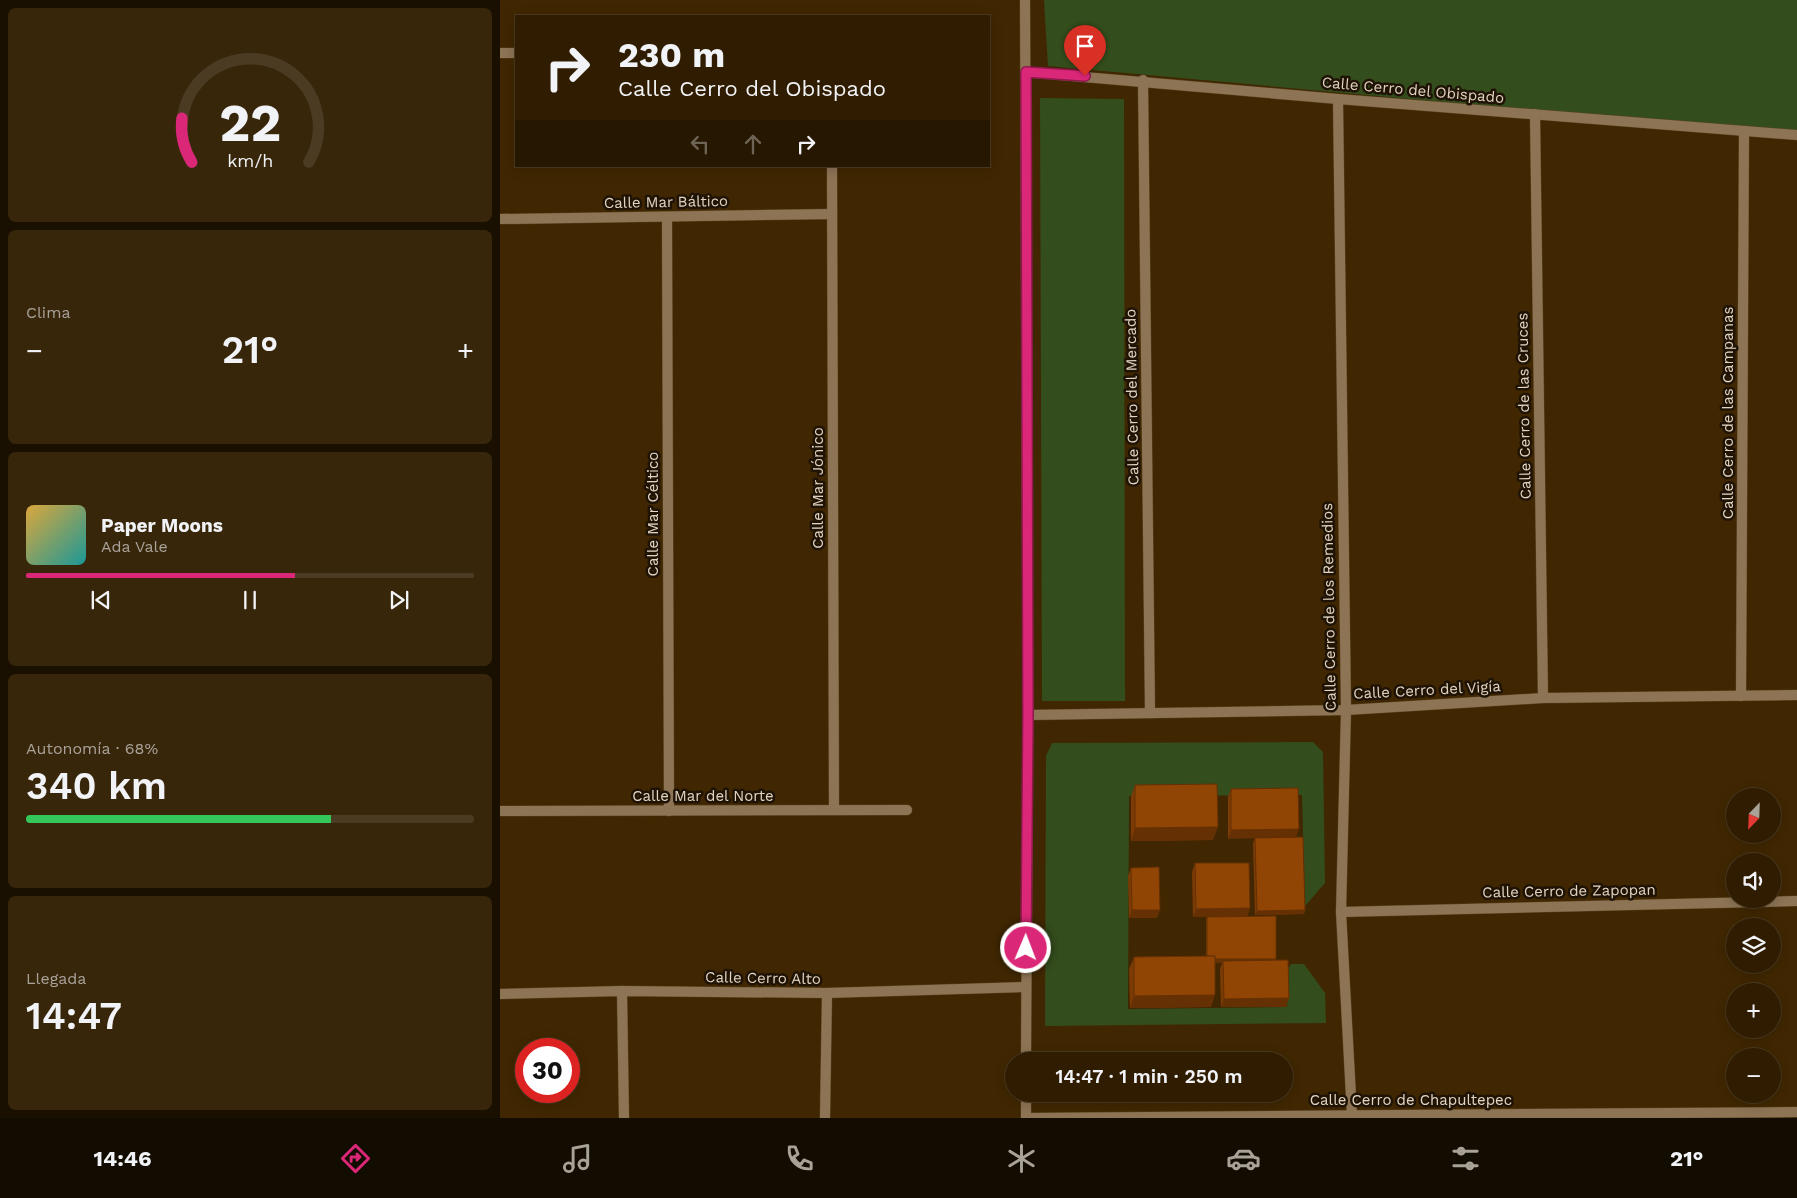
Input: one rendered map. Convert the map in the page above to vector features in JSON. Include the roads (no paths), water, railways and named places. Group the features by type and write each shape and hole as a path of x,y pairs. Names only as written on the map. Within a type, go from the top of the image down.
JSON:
{"street":[{"path":"1025,0 1028,715 1026,1052"},
{"path":"500,53 515,53"},
{"name":"Calle Cerro del Obispado","path":"1026,72 1143,80 1338,99 1797,135"},
{"name":"Calle Cerro del Mercado","path":"1143,80 1150,713"},
{"name":"Calle Cerro de los Remedios","path":"1338,99 1346,710 1341,912 1352,1115"},
{"name":"Calle Cerro de las Cruces","path":"1535,114 1543,698"},
{"name":"Calle Cerro de las Campanas","path":"1741,696 1744,131"},
{"name":"Calle Mar Jónico","path":"832,167 834,810"},
{"name":"Calle Mar Báltico","path":"500,219 832,214"},
{"name":"Calle Mar Céltico","path":"667,217 669,811"},
{"name":"Calle Cerro del Vigía","path":"1028,715 1346,710 1543,698 1797,695"},
{"name":"Calle Mar del Norte","path":"500,811 906,810"},
{"name":"Calle Cerro de Zapopan","path":"1341,912 1797,901"},
{"name":"Calle Cerro Alto","path":"500,994 622,991 827,993 1026,987"},
{"path":"622,991 624,1118"},
{"path":"825,1118 827,993"},
{"path":"1026,1102 1026,1118"},
{"name":"Calle Cerro de Chapultepec","path":"1026,1118 1797,1112"}]}
